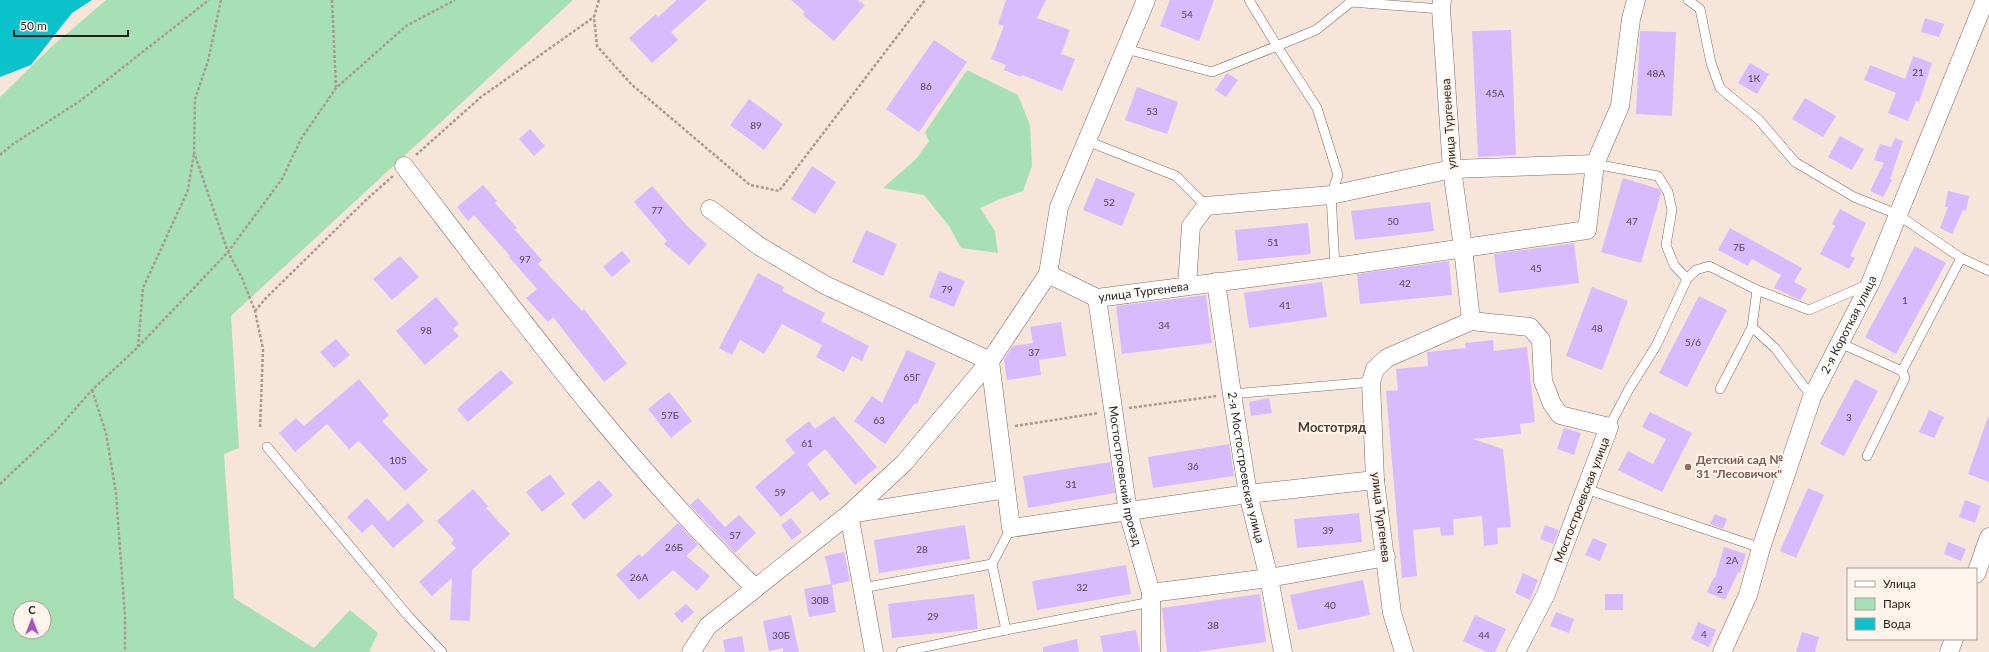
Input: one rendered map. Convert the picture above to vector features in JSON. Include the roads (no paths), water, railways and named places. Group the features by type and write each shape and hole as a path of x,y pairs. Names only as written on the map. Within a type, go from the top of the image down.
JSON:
{"street":[{"path":"691,652 708,626 849,514 904,463 990,361 1048,274 1059,207 1146,0"},
{"path":"1187,286 1191,226 1206,206 1331,195 1452,169 1595,164 1620,106 1630,19 1636,0"},
{"name":"2-я Короткая улица","path":"1722,652 1748,595 1761,548 1812,397 1870,284 1897,214 1985,0"},
{"name":"улица Тургенева","path":"1404,652 1392,613 1375,480 1371,382 1375,369 1387,358 1471,321 1452,169 1441,4"},
{"name":"улица Тургенева","path":"1048,274 1097,298 1335,267 1587,230 1595,164"},
{"path":"404,166 530,331 663,493 755,588"},
{"path":"710,209 759,246 825,285 990,361"},
{"name":"2-я Мостостроевская улица","path":"1216,282 1248,494 1269,578 1283,652"},
{"name":"Мостостроевский проезд","path":"1097,298 1128,512 1151,597 1151,652"},
{"name":"Мостостроевская улица","path":"1471,321 1530,327 1541,340 1543,381 1552,404 1560,415 1609,427 1546,594 1516,652"},
{"path":"990,361 1012,528 1248,494 1375,480"},
{"path":"849,514 1006,489"},
{"path":"849,514 874,652"},
{"path":"1977,571 1989,537"},
{"path":"1151,597 1386,557"},
{"path":"1949,652 1954,640"}],"lane":[{"path":"1249,0 1317,108 1338,175 1331,195 1335,267"},
{"path":"1688,0 1700,9 1711,63 1720,88 1758,120 1795,162 1854,196 1897,214 1961,258 1989,271"},
{"path":"1126,48 1212,72 1316,30 1350,1 1441,4"},
{"path":"1087,141 1176,176 1206,206"},
{"path":"1595,164 1658,176 1668,192 1672,210 1666,245 1674,265 1687,279"},
{"path":"1902,371 1961,258"},
{"path":"1609,427 1629,389 1656,346 1687,279 1696,270 1709,266 1757,290 1808,310 1870,284"},
{"path":"1720,389 1752,327 1757,290"},
{"path":"1752,327 1775,348 1812,397"},
{"path":"1840,343 1902,371 1905,378 1867,456"},
{"path":"1232,394 1371,382"},
{"path":"267,448 409,617 442,652"},
{"path":"1586,489 1761,548"},
{"path":"1006,630 992,564 1012,528"},
{"path":"862,588 992,564"},
{"path":"901,652 1151,597"}],"water":[{"path":"0,0 92,0 72,13 31,65 0,77"}],"place":[{"name":"Детский сад № 31 \"Лесовичок\"","path":"1688,467"}],"district":[{"name":"Мостотряд","path":"1332,427"}]}
